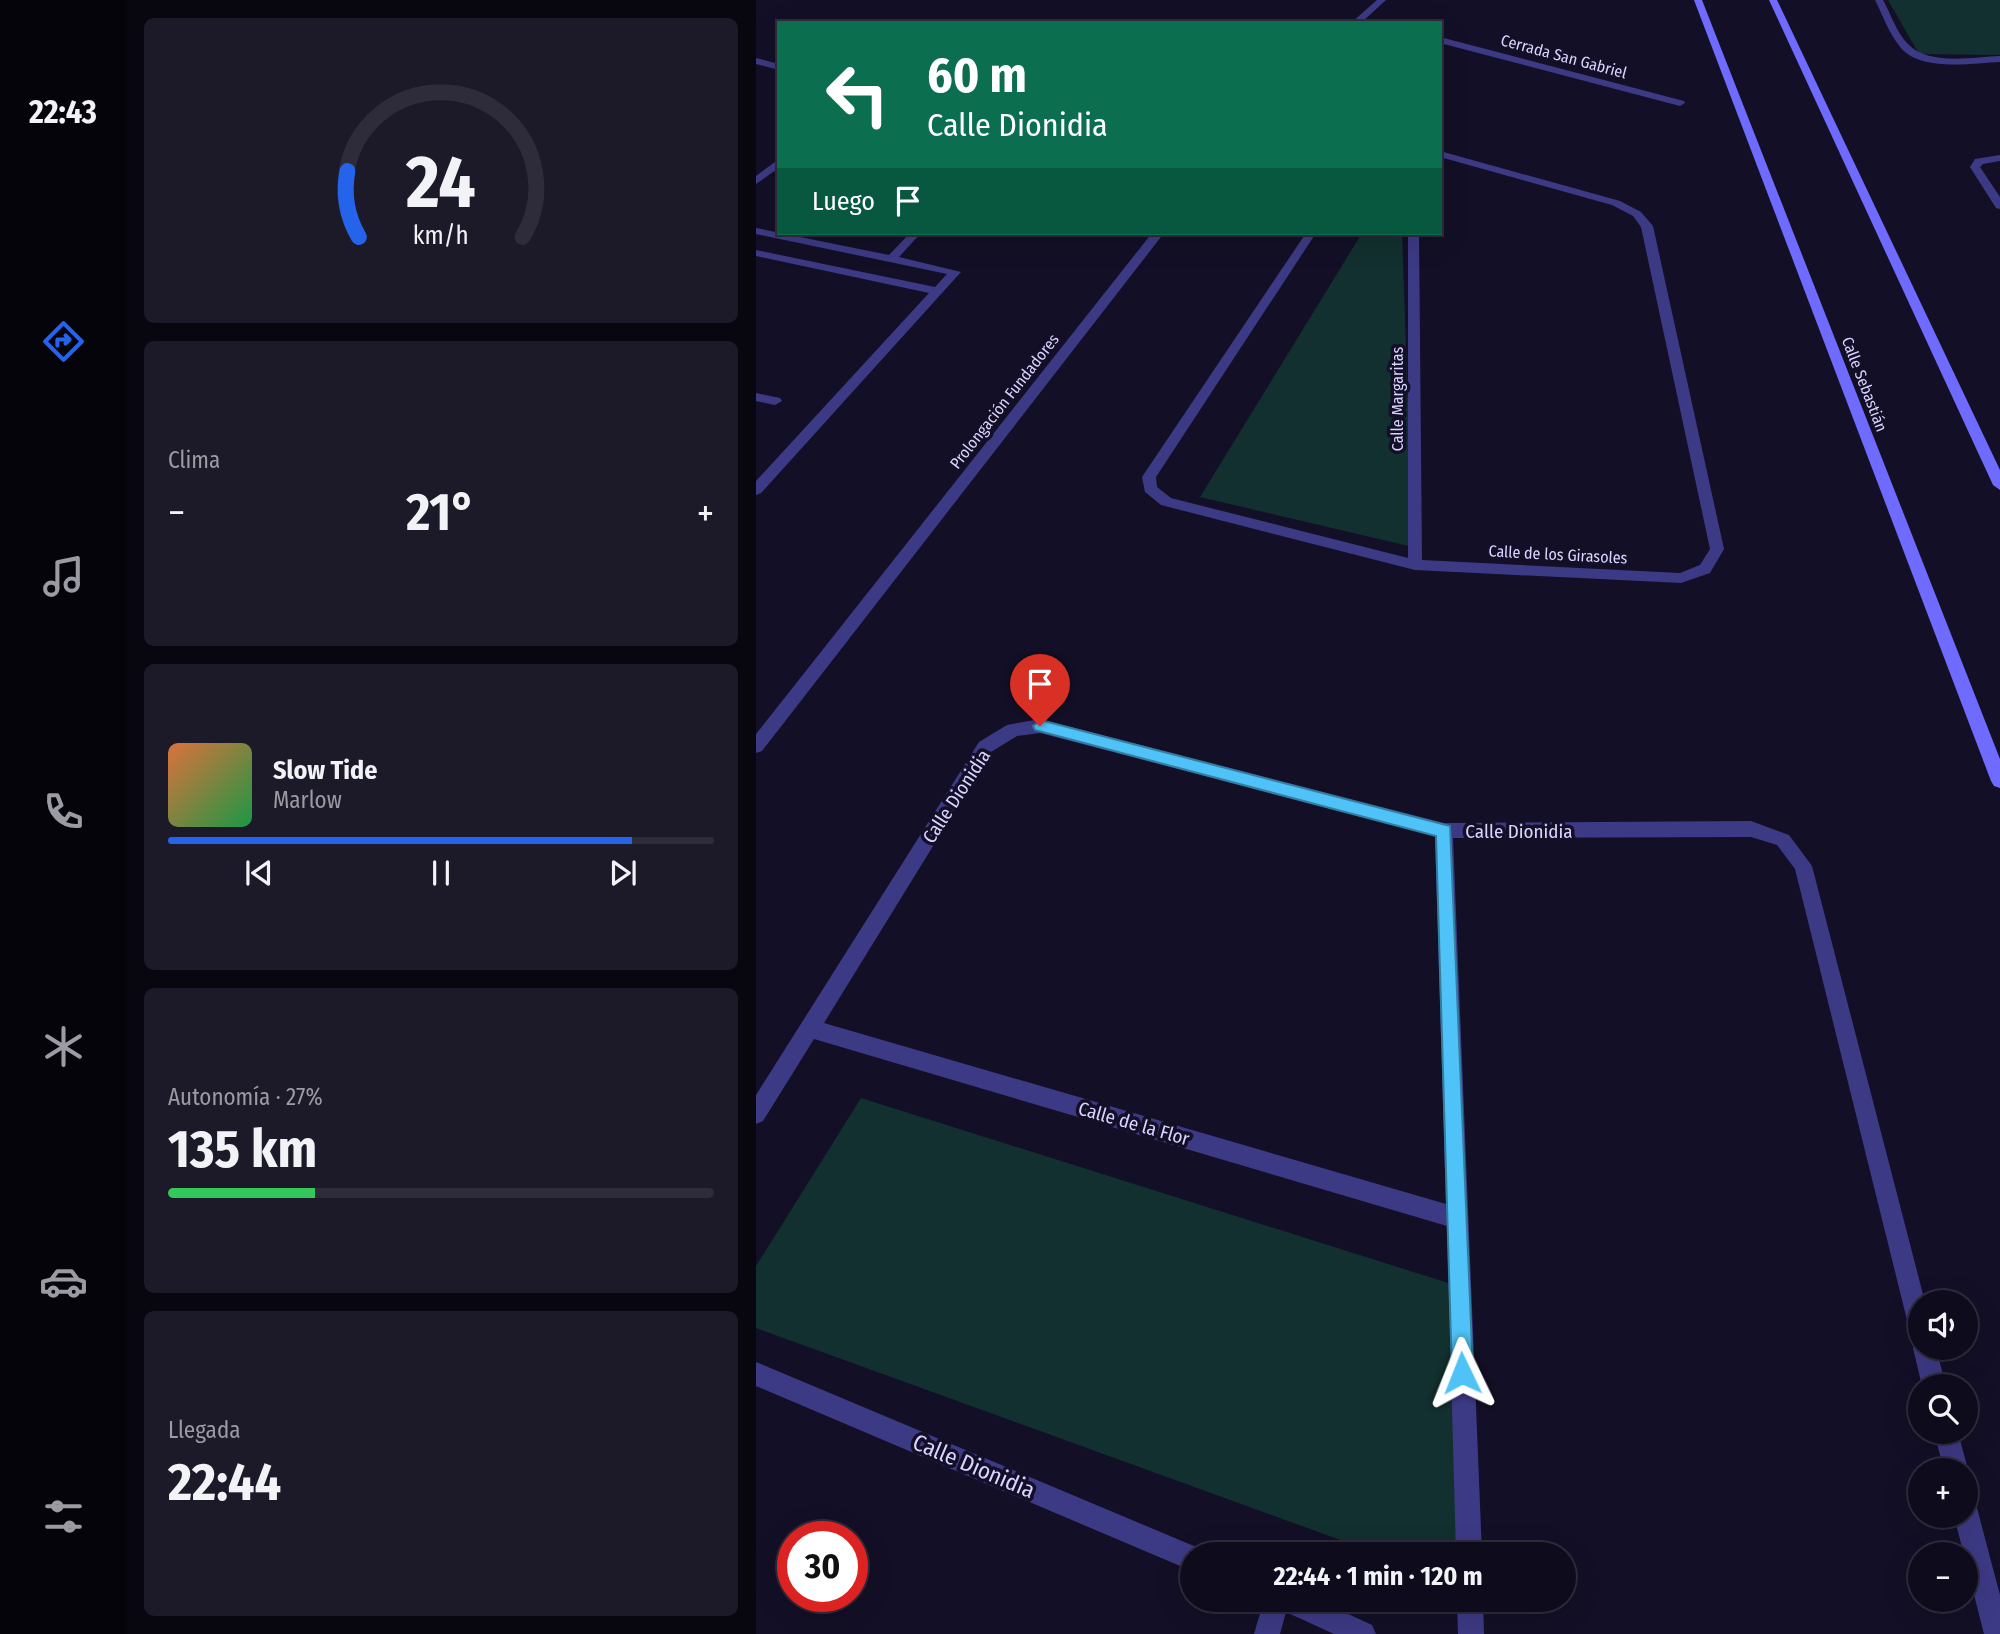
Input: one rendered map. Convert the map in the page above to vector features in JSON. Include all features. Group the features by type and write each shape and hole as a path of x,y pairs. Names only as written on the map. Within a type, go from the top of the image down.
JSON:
{"main road":[{"name":"Calle Sebastián","path":"1698,0 2000,781"},
{"path":"1773,0 2000,485"}],"street":[{"path":"1357,21 1382,0"},
{"path":"1879,0 1906,49 1916,55 1930,58 2000,59"},
{"name":"Cerrada San Gabriel","path":"1442,41 1681,103"},
{"path":"756,61 777,66"},
{"name":"Calle de los Girasoles","path":"1310,235 1149,477 1150,489 1166,502 1415,565 1681,578 1704,569 1717,549 1647,226 1637,214 1616,204 1442,155"},
{"path":"2000,158 1979,161 1975,167 2000,206"},
{"path":"756,181 777,164"},
{"path":"756,231 955,272 756,490"},
{"path":"892,258 914,235"},
{"name":"Prolongación Fundadores","path":"756,746 1156,235"},
{"name":"Calle Margaritas","path":"1414,235 1415,565"},
{"path":"756,253 938,291"},
{"path":"756,397 775,401"},
{"name":"Calle Dionidia","path":"756,1114 985,747 1013,730 1040,726 1444,831 1751,829 1783,840 1802,866 1910,1290"},
{"path":"1444,831 1469,1542"},
{"name":"Calle de la Flor","path":"810,1028 1457,1218"},
{"name":"Calle Dionidia","path":"756,1374 1180,1553"},
{"path":"1970,1528 1997,1634"},
{"path":"1267,1634 1273,1612"},
{"path":"1316,1612 1363,1634"},
{"path":"1470,1612 1471,1634"}],"green space":[{"path":"1888,0 2000,0 2000,55 1919,54"},
{"path":"1361,235 1402,235 1413,547 1200,497"},
{"path":"861,1098 1458,1286 1468,1542 1346,1542 756,1328 756,1266"}],"route":[{"path":"1040,726 1444,831 1462,1373"}]}
